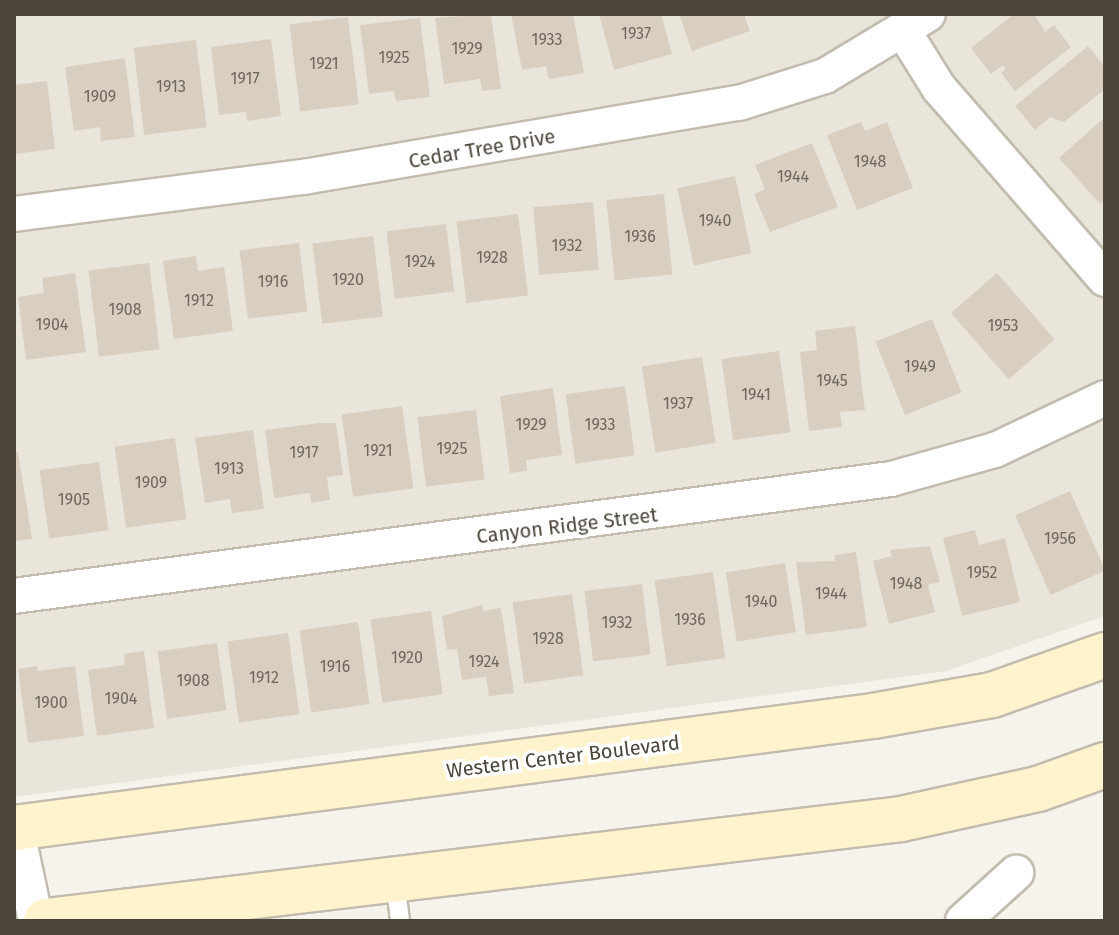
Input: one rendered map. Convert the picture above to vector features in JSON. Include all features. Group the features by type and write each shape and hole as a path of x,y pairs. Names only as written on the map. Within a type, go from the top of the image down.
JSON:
{"main road":[{"name":"Western Center Boulevard","path":"15,827 873,716 992,695 1105,655"},
{"path":"46,921 901,819 1038,789 1105,765"}],"street":[{"name":"Cedar Tree Drive","path":"14,214 319,175 739,103 825,76 916,23"},
{"path":"916,23 939,88 1105,279"},
{"name":"Canyon Ridge Street","path":"14,596 891,479 995,450 1105,398"},
{"path":"15,827 36,921"},
{"path":"963,921 1016,873"}],"lane":[{"path":"395,878 400,921"}],"shaded area":[{"path":"14,14 1105,14 1105,616 946,671 14,797"}],"building":[{"path":"491,14 501,89 482,91 480,79 444,84 435,18"},
{"path":"511,14 573,14 584,73 549,79 546,66 522,70"},
{"path":"599,14 661,14 672,54 614,70"},
{"path":"679,14 744,14 750,31 692,51"},
{"path":"1014,14 1034,14 1045,32 1054,25 1071,47 1015,91 1001,73 1006,69 1003,65 991,74 971,48"},
{"path":"348,17 359,104 300,112 289,24"},
{"path":"420,18 430,97 396,101 394,91 369,94 360,25"},
{"path":"271,39 281,116 247,121 246,112 219,115 211,47"},
{"path":"196,40 207,127 144,135 133,48"},
{"path":"1088,46 1105,67 1105,89 1064,122 1050,117 1035,130 1015,106"},
{"path":"125,58 135,137 101,141 100,127 74,131 65,67"},
{"path":"47,81 55,149 14,154 14,85"},
{"path":"1105,117 1105,200 1100,204 1059,158"},
{"path":"861,122 865,131 887,122 913,188 857,210 827,135"},
{"path":"812,143 838,207 770,232 754,194 765,189 755,165"},
{"path":"735,176 751,253 694,266 677,188"},
{"path":"664,194 672,275 615,281 606,200"},
{"path":"593,202 599,270 539,275 533,207"},
{"path":"518,214 528,295 466,303 456,222"},
{"path":"446,224 454,291 395,299 386,231"},
{"path":"373,236 383,316 322,324 312,243"},
{"path":"299,243 307,311 248,319 239,250"},
{"path":"196,256 198,271 224,267 233,331 174,339 163,261"},
{"path":"149,263 160,349 99,357 88,270"},
{"path":"75,273 86,352 26,360 18,297 44,293 42,278"},
{"path":"997,273 1055,339 1009,379 951,313"},
{"path":"932,319 962,392 905,415 875,342"},
{"path":"855,326 865,410 840,412 842,427 809,431 800,352 817,350 815,331"},
{"path":"779,351 790,432 733,440 722,359"},
{"path":"702,357 716,443 655,452 642,367"},
{"path":"625,386 635,455 575,464 566,394"},
{"path":"553,388 562,455 526,460 527,471 510,473 500,396"},
{"path":"402,406 414,488 353,497 342,414"},
{"path":"476,410 485,479 426,487 417,417"},
{"path":"336,423 343,475 327,477 330,500 311,503 310,493 274,498 265,430"},
{"path":"253,430 264,509 232,513 230,499 205,503 195,438"},
{"path":"175,438 186,519 126,528 115,446"},
{"path":"14,452 18,452 32,539 14,541"},
{"path":"99,462 109,530 49,539 40,470"},
{"path":"1070,491 1105,571 1051,595 1015,515"},
{"path":"975,530 979,545 1005,538 1020,602 962,616 943,538"},
{"path":"930,546 940,582 928,585 935,612 889,624 873,561 892,556 890,550"},
{"path":"856,552 867,627 806,635 796,562 835,561 834,555"},
{"path":"785,563 796,632 737,642 726,572"},
{"path":"713,572 725,658 667,666 655,580"},
{"path":"642,584 651,654 593,662 584,591"},
{"path":"572,594 583,675 524,684 513,602"},
{"path":"482,605 483,611 501,608 514,693 489,696 486,677 462,680 457,649 447,650 442,616"},
{"path":"431,611 443,694 382,703 371,619"},
{"path":"358,622 370,704 311,712 300,630"},
{"path":"288,633 299,714 239,723 228,641"},
{"path":"217,643 226,710 167,719 158,651"},
{"path":"144,651 154,728 97,736 88,670 125,665 124,654"},
{"path":"37,666 38,671 75,666 84,736 28,743 18,669"}]}
